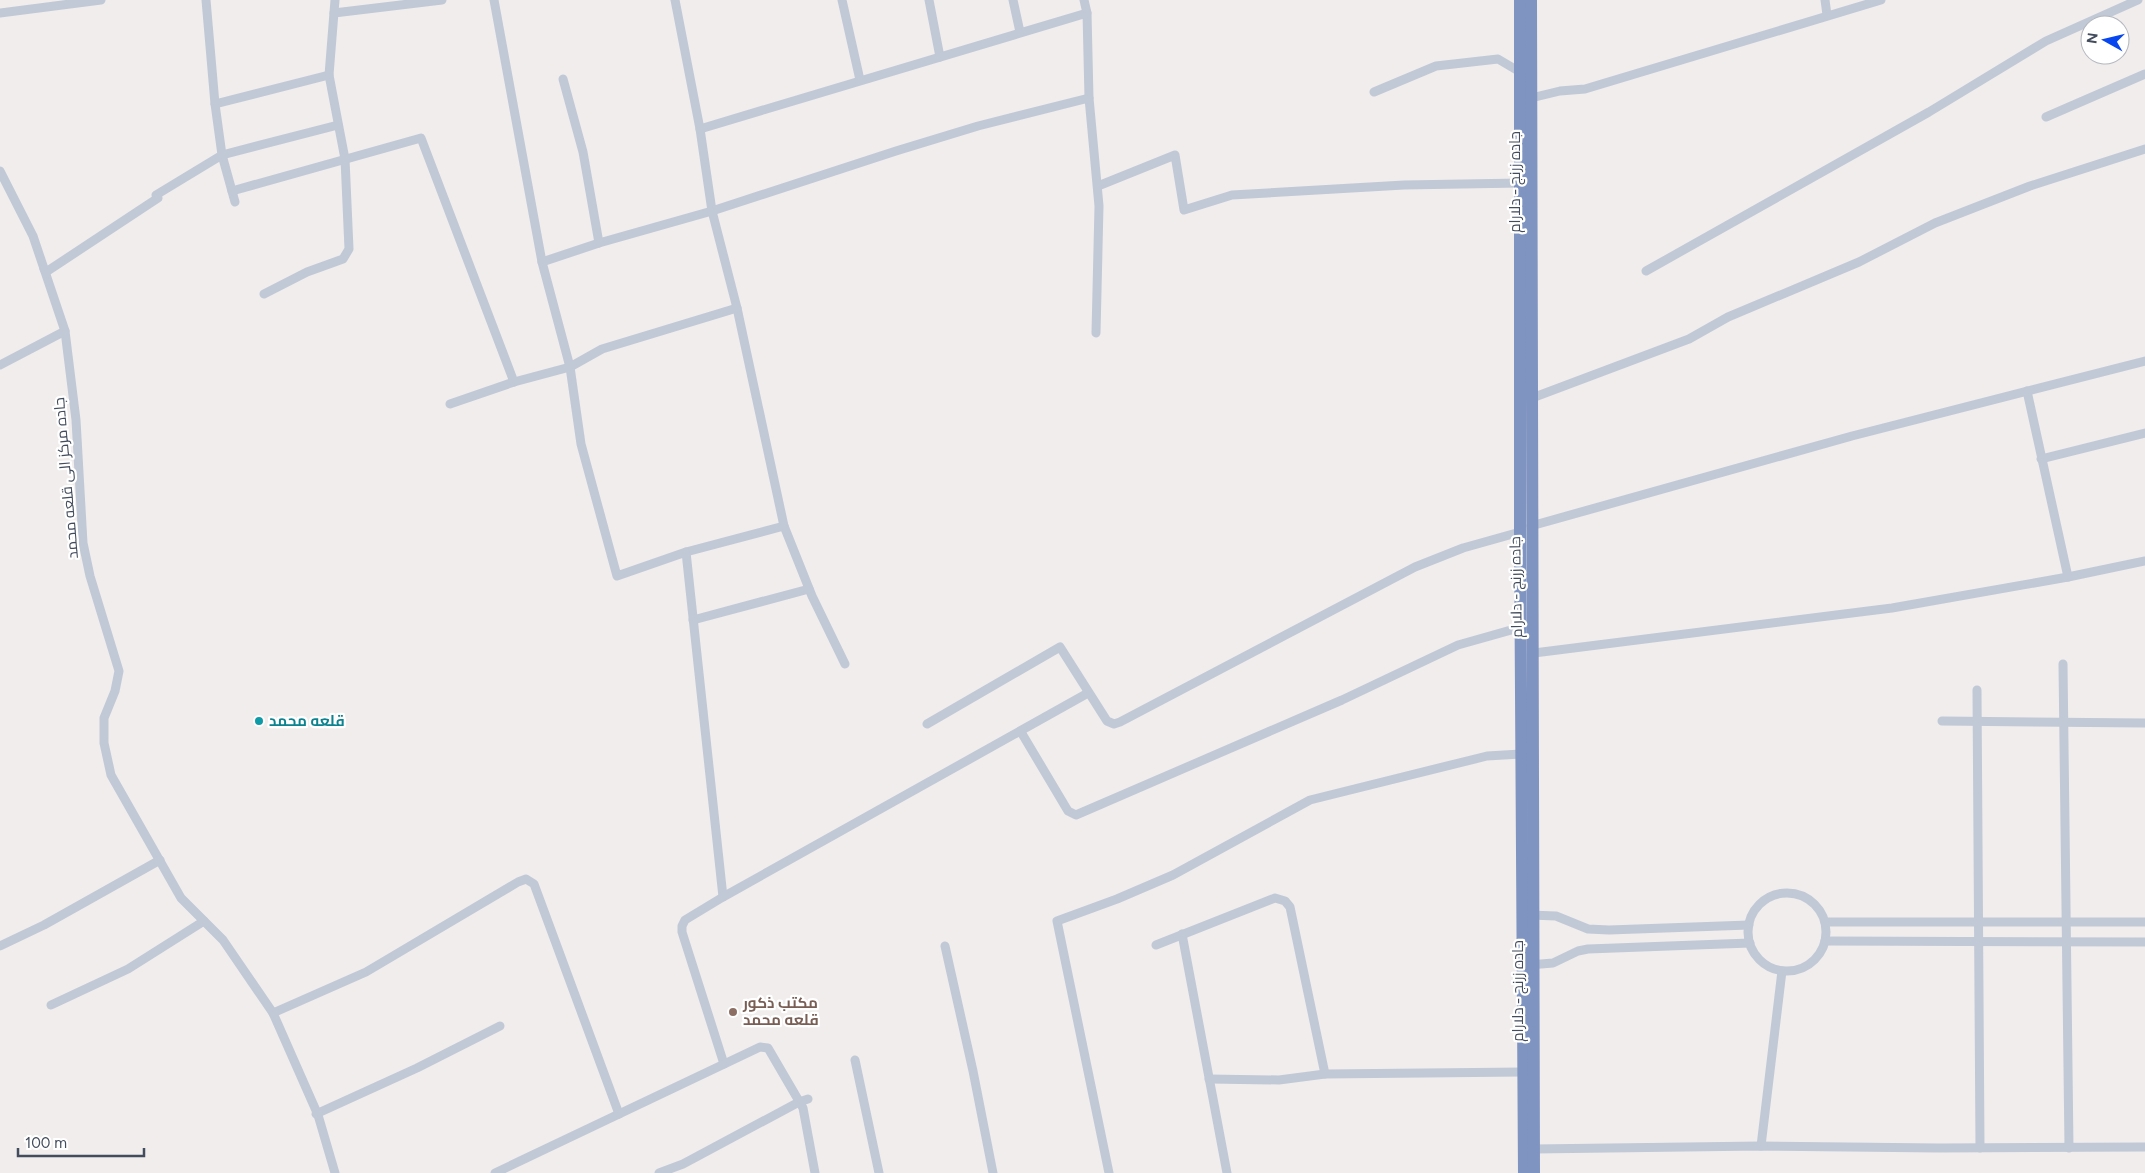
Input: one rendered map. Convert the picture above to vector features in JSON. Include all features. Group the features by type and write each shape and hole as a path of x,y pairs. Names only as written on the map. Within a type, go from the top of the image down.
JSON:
{"highway":[{"name":"جاده زرنج - دلارام","path":"1520,0 1526,71 1531,98 1532,398 1525,529"},
{"name":"جاده زرنج - دلارام","path":"1528,915 1521,754 1527,625 1521,183 1531,0"},
{"name":"جاده زرنج - دلارام","path":"1527,625 1534,653 1528,915 1534,1173"},
{"name":"جاده زرنج - دلارام","path":"1524,1173 1523,1072 1528,965"}],"street":[{"path":"0,13 16,9 90,3 102,0"},
{"path":"206,0 215,104 222,154 235,202"},
{"path":"264,294 306,272 343,259 350,249 345,159 329,75 335,0"},
{"path":"334,13 442,0"},
{"path":"494,0 542,262 570,367 581,444 617,576 686,552 784,526"},
{"path":"675,0 700,129 712,211 737,308 784,526 809,589 845,664"},
{"path":"842,0 860,80"},
{"path":"929,0 940,57"},
{"path":"1013,0 1020,32"},
{"path":"1084,0 1087,13 1089,98 1099,206 1096,332"},
{"path":"1825,0 1828,15"},
{"path":"1531,98 1560,91 1585,89 1881,0"},
{"path":"1646,271 1929,112 2046,41 2138,0"},
{"path":"700,129 1087,13"},
{"path":"1374,92 1436,66 1498,60 1526,71"},
{"path":"2046,117 2145,74"},
{"path":"215,104 329,75"},
{"path":"563,79 583,152 599,243"},
{"path":"542,262 599,243 712,211 923,142 1089,98"},
{"path":"44,268 46,272 158,198 156,195 222,154 338,125"},
{"path":"232,191 421,138 514,382"},
{"path":"1532,398 1689,339 1728,317 1860,262 1935,223 2030,186 2145,149"},
{"path":"1098,186 1175,155 1184,210 1232,195 1404,185 1521,183"},
{"name":"جاده مرکز الی قلعه محمد","path":"0,171 33,236 65,331 76,420 83,544 90,576 119,671 116,692 104,718 104,743 111,775 181,898 223,940 273,1013 318,1115 335,1173"},
{"path":"450,404 514,382 570,367 602,349 737,308"},
{"path":"0,365 65,331"},
{"path":"927,724 1060,647 1107,721 1114,724 1415,567 1463,548 1852,436 2145,361"},
{"path":"2027,391 2068,577"},
{"path":"2041,459 2145,433"},
{"path":"686,552 723,897"},
{"path":"1534,653 1892,608 2068,577 2145,561"},
{"path":"693,620 809,589"},
{"path":"1021,732 1068,811 1076,815 1342,700 1458,645 1527,625"},
{"path":"2063,664 2069,1148"},
{"path":"1976,690 1980,1148"},
{"path":"724,1064 682,926 685,920 1088,693"},
{"path":"1942,721 2145,723"},
{"path":"1109,1173 1057,921 1116,899 1173,874 1310,800 1487,756 1521,754"},
{"path":"0,946 44,925 160,860"},
{"path":"273,1013 366,972 526,879 534,884 619,1114"},
{"path":"1782,892 1801,894 1817,905 1825,922 1826,941 1817,958 1801,969 1782,971 1764,964 1752,950 1747,932 1752,913 1765,899 1782,892"},
{"path":"1156,945 1275,898 1285,901 1290,907 1325,1074"},
{"path":"1528,915 1556,916 1588,929 1609,930 1749,925"},
{"path":"51,1005 128,969 204,921"},
{"path":"1825,922 2145,922"},
{"path":"1182,934 1227,1173"},
{"path":"1826,941 2145,942"},
{"path":"1528,965 1554,963 1578,951 1588,949 1750,943"},
{"path":"946,946 973,1071 992,1173"},
{"path":"1761,1146 1782,971"},
{"path":"316,1114 417,1068 500,1026"},
{"path":"496,1173 765,1046 803,1101 814,1173"},
{"path":"855,1060 879,1173"},
{"path":"1209,1079 1279,1080 1325,1074 1523,1072"},
{"path":"659,1173 685,1168 803,1101"},
{"path":"1534,1149 1761,1146 2145,1147"}],"place":[{"name":"قلعه محمد","path":"259,721"},
{"name":"مکتب ذکور قلعه محمد","path":"733,1012"}]}
